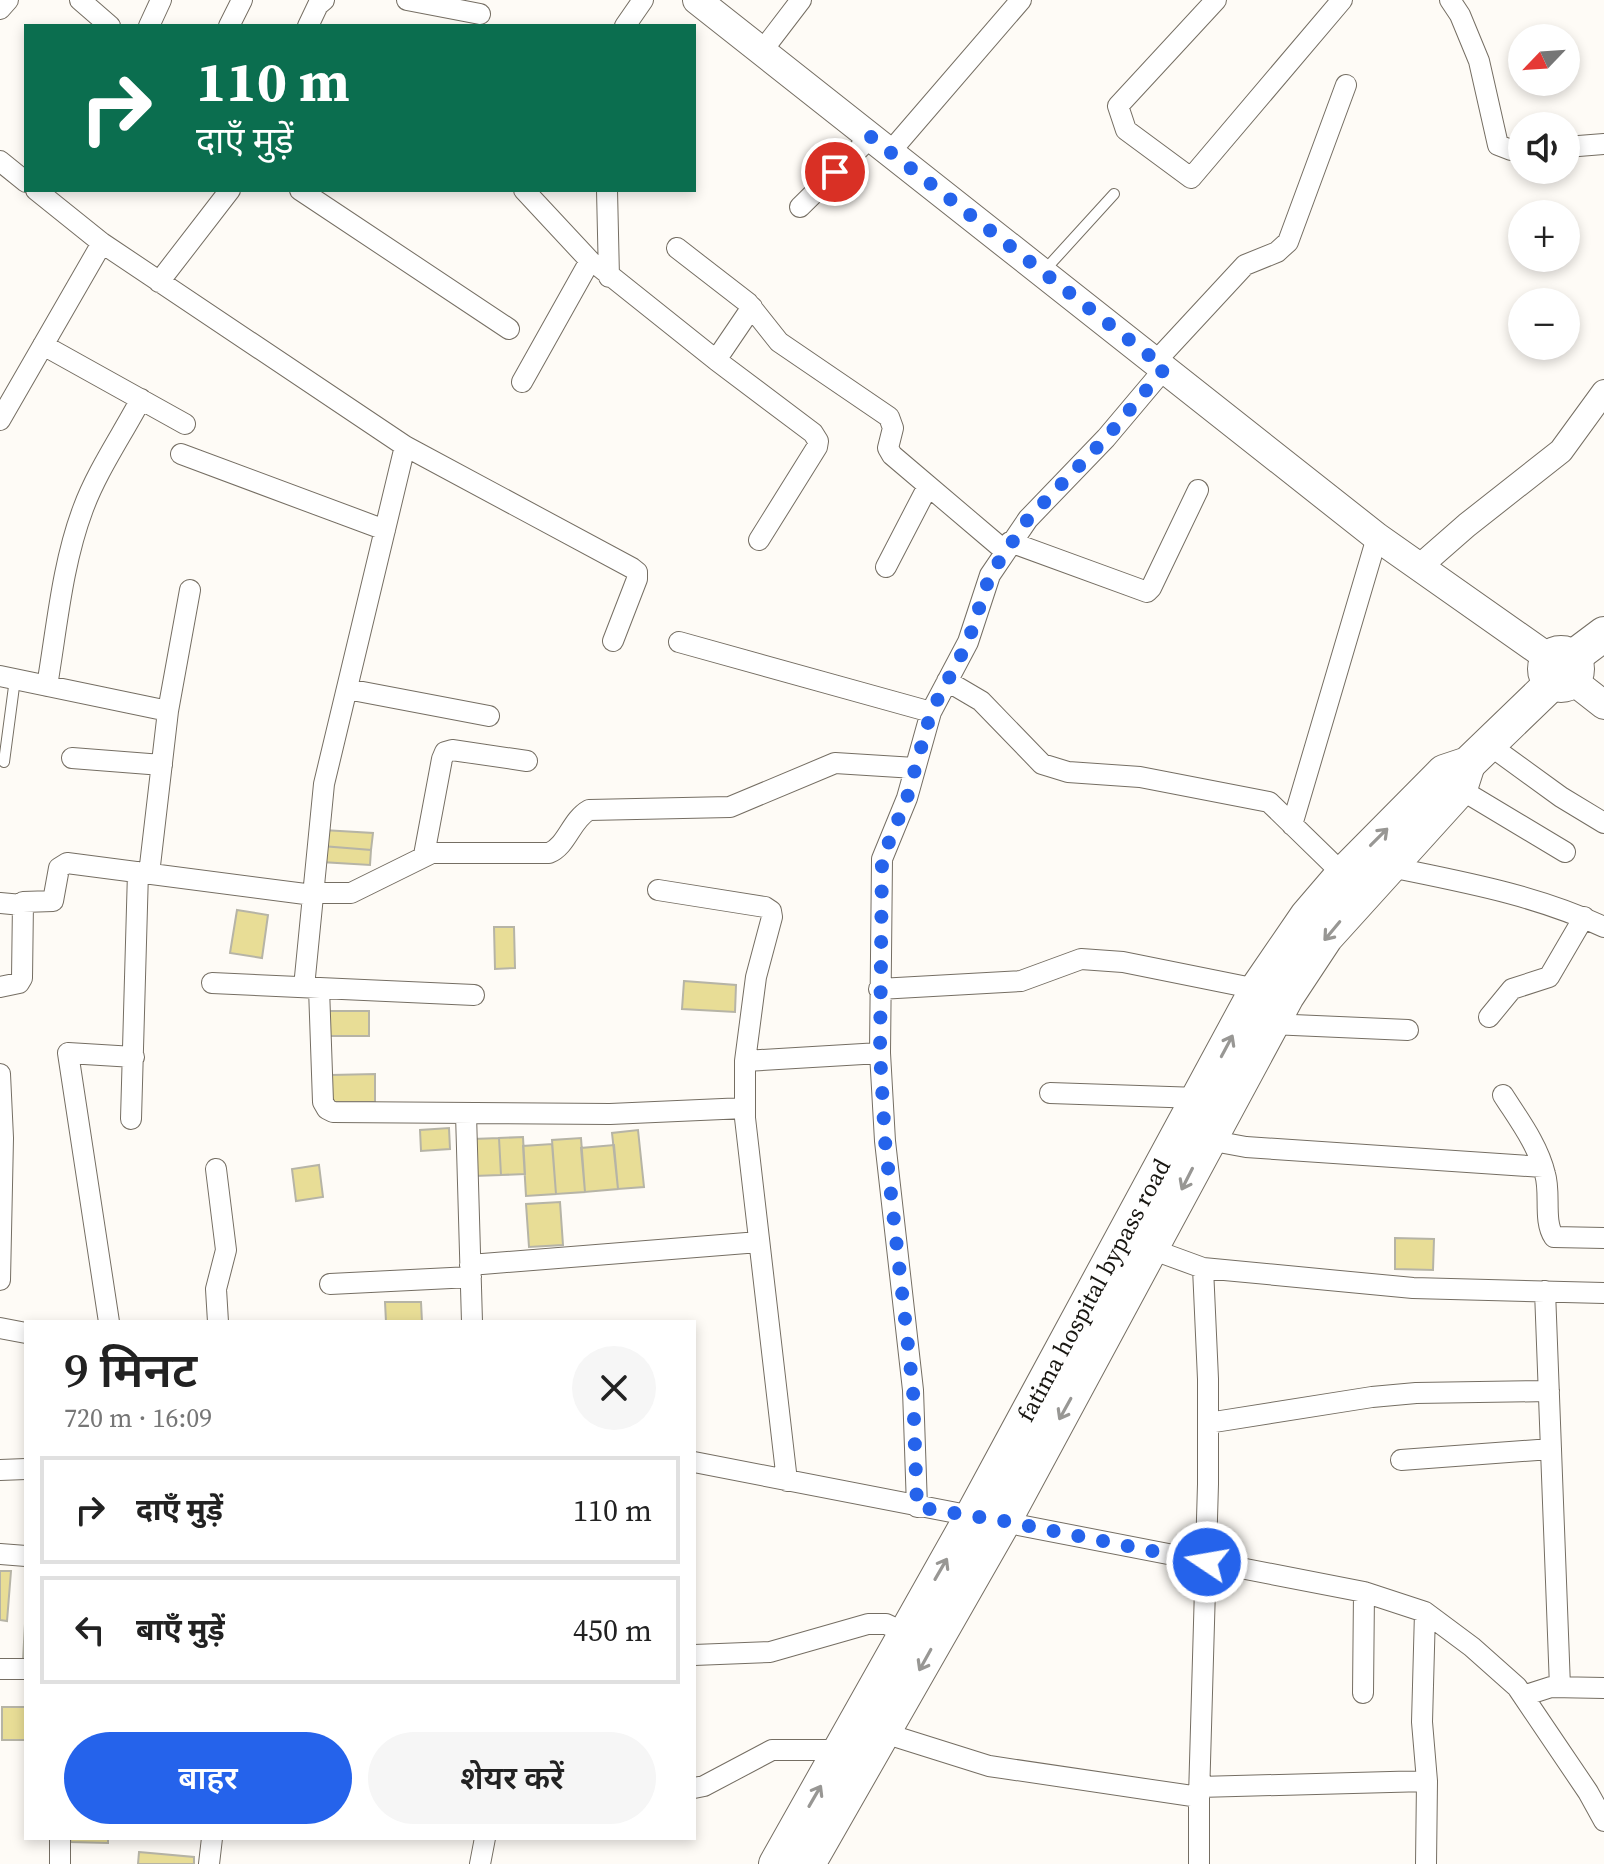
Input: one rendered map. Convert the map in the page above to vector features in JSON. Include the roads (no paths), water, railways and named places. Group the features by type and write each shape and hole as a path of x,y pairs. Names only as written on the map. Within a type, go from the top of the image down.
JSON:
{"highway":[{"name":"fatima hospital bypass road","path":"1094,1323 1151,1249 1270,1024 1326,937 1390,867 1472,766 1561,670 1604,634"},
{"name":"fatima hospital bypass road","path":"808,1864 884,1733 988,1518 1094,1323 1199,1098 1257,989 1307,916 1343,874 1444,772 1472,766"},
{"name":"fatima hospital bypass road","path":"776,1864 905,1633 988,1518"}],"main road":[{"path":"697,0 1377,537 1561,670 1604,705"}],"street":[{"path":"0,9 8,0"},
{"path":"80,0 108,24"},
{"path":"150,24 161,0"},
{"path":"230,24 242,0"},
{"path":"309,24 318,5 324,0"},
{"path":"407,0 480,14"},
{"path":"626,24 643,0"},
{"path":"762,51 801,0"},
{"path":"800,207 881,145 1021,0"},
{"path":"1216,0 1118,106 1126,130 1191,178 1339,1"},
{"path":"1450,0 1460,15 1479,61 1498,145 1508,149"},
{"path":"917,1507 913,1390 885,1141 880,1053 882,859 907,798 931,712 968,642 990,575 1028,519 1106,438 1161,364 1245,265 1277,252 1288,242 1346,85"},
{"path":"1580,146 1604,144"},
{"path":"0,161 24,180"},
{"path":"38,192 102,243 405,446 637,572 613,641"},
{"path":"159,282 228,192"},
{"path":"303,192 509,329"},
{"path":"526,192 592,263 813,433 818,441 817,447 759,540"},
{"path":"607,192 609,277"},
{"path":"0,420 102,243"},
{"path":"677,248 752,307 779,342 889,417 893,428 888,448 892,455 1008,547 1147,592 1198,490"},
{"path":"522,382 587,266 592,263"},
{"path":"716,360 752,307"},
{"path":"43,345 185,424"},
{"path":"1419,567 1561,451 1604,392"},
{"path":"47,686 77,525 84,505 141,399"},
{"path":"405,446 324,784 313,894 312,988 323,1102 333,1112 466,1114 610,1114 745,1108"},
{"path":"181,454 385,530"},
{"path":"886,567 928,486"},
{"path":"1292,825 1377,537"},
{"path":"131,1119 144,873 190,590"},
{"path":"679,642 931,712"},
{"path":"7,677 168,711"},
{"path":"947,681 981,701 1031,755 1053,769 1140,777 1261,799 1278,808 1343,874"},
{"path":"347,689 489,716"},
{"path":"424,855 445,752 452,750 527,761"},
{"path":"72,758 162,765"},
{"path":"0,903 22,905 27,901 53,901 62,864 313,894 351,893 424,855 439,852 549,853 589,810 730,807 835,763 915,768"},
{"path":"1472,766 1561,797 1604,823"},
{"path":"1472,766 1565,852"},
{"path":"1390,867 1511,892 1604,927"},
{"path":"658,890 765,907 771,911 756,977 745,1061 745,1108 787,1481"},
{"path":"0,987 19,983 22,978 22,905"},
{"path":"1489,1017 1512,989 1549,977 1584,917"},
{"path":"879,989 1021,981 1081,959 1123,962 1257,989"},
{"path":"212,983 474,995"},
{"path":"1270,1024 1408,1030"},
{"path":"109,1320 68,1053 134,1057"},
{"path":"745,1061 880,1053"},
{"path":"0,1074 3,1138 0,1280"},
{"path":"1050,1093 1199,1098"},
{"path":"1503,1095 1543,1167 1549,1190 1549,1230 1559,1239 1604,1238"},
{"path":"466,1114 472,1320"},
{"path":"1208,1140 1246,1147 1543,1167"},
{"path":"216,1169 226,1250 216,1289 218,1320"},
{"path":"330,1284 759,1242"},
{"path":"1151,1249 1203,1268 1413,1288 1604,1293"},
{"path":"1199,1864 1208,1423 1203,1268"},
{"path":"1545,1291 1560,1687"},
{"path":"0,1328 24,1333"},
{"path":"1208,1423 1387,1395 1549,1391"},
{"path":"1401,1460 1551,1449"},
{"path":"696,1462 1364,1592 1425,1612 1472,1647 1517,1687 1604,1821"},
{"path":"0,1470 24,1469"},
{"path":"0,1554 24,1556"},
{"path":"1363,1693 1364,1592"},
{"path":"1425,1612 1422,1722 1427,1781 1426,1864"},
{"path":"696,1655 770,1652 868,1624 886,1624 905,1633"},
{"path":"0,1669 24,1669"},
{"path":"1523,1696 1551,1687 1604,1688"},
{"path":"884,1733 989,1766 1199,1792 1427,1781"},
{"path":"696,1788 772,1750 841,1750"},
{"path":"60,1840 60,1864"},
{"path":"209,1864 212,1840"},
{"path":"480,1864 485,1840"}],"lane":[{"path":"1043,272 1114,194"},
{"path":"4,762 7,677"}]}
